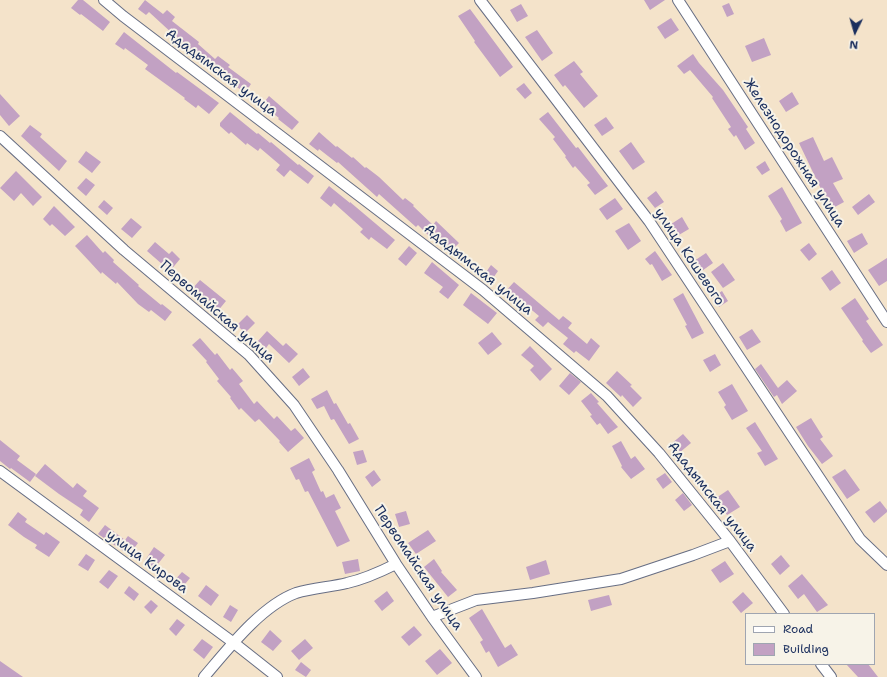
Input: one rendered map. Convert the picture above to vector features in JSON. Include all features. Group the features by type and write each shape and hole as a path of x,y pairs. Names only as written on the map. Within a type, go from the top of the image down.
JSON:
{"street":[{"name":"Ададымская улица","path":"104,0 483,290 607,396 659,453 730,541 783,613"},
{"name":"улица Кошевого","path":"480,0 650,221 860,540 887,565"},
{"name":"Железнодорожная улица","path":"678,0 887,322"},
{"name":"Первомайская улица","path":"0,136 124,250 248,355 294,405 338,470 396,564 432,618 476,677"},
{"name":"улица Кирова","path":"0,471 234,643 277,677"},
{"path":"432,618 476,600 532,593 621,578 693,555 730,541"},
{"path":"204,677 258,618 287,597 298,593 347,583 371,576 396,564"},
{"path":"822,665 831,677"}],"building":[{"path":"78,0 83,0 110,22 103,31 71,8"},
{"path":"145,0 163,14 167,10 175,17 172,21 199,42 198,44 215,59 218,56 230,65 228,67 251,84 245,93 203,62 173,37 174,35 149,12 146,15 138,9"},
{"path":"644,0 665,0 650,10"},
{"path":"729,3 734,14 727,17 722,6"},
{"path":"521,4 528,16 517,22 510,10"},
{"path":"470,9 513,67 500,77 474,42 475,41 458,16"},
{"path":"671,18 679,30 665,39 657,27"},
{"path":"537,30 553,53 542,61 525,37"},
{"path":"124,32 176,73 177,72 219,103 209,114 198,105 196,108 184,99 185,98 145,69 148,65 125,48 124,50 115,44"},
{"path":"764,38 771,55 752,62 745,46"},
{"path":"693,54 723,90 748,127 746,129 755,143 745,150 736,135 734,137 728,129 731,127 712,98 713,97 690,70 684,74 677,66"},
{"path":"574,61 583,72 580,74 598,96 584,108 565,85 563,87 554,75"},
{"path":"524,83 532,93 525,99 516,89"},
{"path":"792,92 799,104 786,112 779,101"},
{"path":"0,94 20,116 9,126 0,115"},
{"path":"269,96 299,122 292,130 262,105"},
{"path":"230,112 314,176 308,184 290,170 284,177 276,170 280,165 260,148 258,151 247,143 246,145 231,132 229,134 220,126 220,123"},
{"path":"548,112 576,148 578,147 608,186 595,195 587,185 590,183 575,166 573,168 553,139 555,137 539,119"},
{"path":"606,117 614,128 602,136 594,125"},
{"path":"30,125 42,134 40,137 67,161 59,171 21,136"},
{"path":"319,132 336,147 337,146 352,158 353,157 365,168 366,167 379,177 403,200 405,198 414,205 413,206 433,225 436,221 459,243 450,252 436,239 434,241 418,225 416,227 379,194 377,197 338,162 337,163 319,149 318,151 309,144"},
{"path":"813,137 824,161 832,157 843,179 833,183 844,202 833,208 821,189 799,143"},
{"path":"631,142 645,162 633,170 619,151"},
{"path":"86,151 101,162 92,173 78,162"},
{"path":"765,161 770,170 762,175 756,167"},
{"path":"16,171 42,197 33,206 21,193 14,201 0,188"},
{"path":"86,178 95,185 86,196 77,188"},
{"path":"329,186 395,240 387,249 371,237 369,240 360,232 363,229 334,203 331,207 320,198"},
{"path":"782,187 802,223 786,232 780,221 782,219 768,196"},
{"path":"656,191 664,202 655,208 647,198"},
{"path":"869,194 875,202 858,215 852,207"},
{"path":"615,198 623,209 607,220 599,209"},
{"path":"104,200 113,208 107,215 98,207"},
{"path":"54,206 75,227 65,236 52,224 50,226 43,219"},
{"path":"682,217 689,229 672,239 665,228"},
{"path":"131,218 142,227 132,238 121,229"},
{"path":"629,223 641,241 628,250 615,231"},
{"path":"862,233 868,244 854,253 847,241"},
{"path":"87,235 103,253 105,251 114,260 113,262 139,285 138,286 172,312 165,321 151,310 149,312 138,304 117,282 116,284 102,272 101,274 75,246"},
{"path":"155,242 169,254 172,251 180,259 170,271 147,251"},
{"path":"809,243 817,254 809,261 800,250"},
{"path":"409,246 417,253 406,266 398,259"},
{"path":"655,251 672,275 662,281 652,264 650,265 645,259"},
{"path":"706,253 713,263 699,273 691,263"},
{"path":"887,258 887,281 879,286 868,270"},
{"path":"432,262 459,285 448,299 439,292 443,287 424,273"},
{"path":"723,263 735,280 723,288 711,272"},
{"path":"491,265 498,271 489,284 482,278"},
{"path":"832,270 841,283 830,291 821,278"},
{"path":"200,280 226,301 217,312 192,289"},
{"path":"514,282 559,320 563,316 572,323 568,328 587,344 591,338 600,346 589,361 576,351 574,353 563,344 568,338 548,322 543,327 535,320 539,316 516,297 513,300 504,293"},
{"path":"722,291 728,301 719,307 713,297"},
{"path":"471,293 497,313 488,324 463,305"},
{"path":"683,293 704,333 692,339 685,326 687,325 673,299"},
{"path":"855,298 869,319 866,321 883,345 871,353 841,308"},
{"path":"247,315 255,323 245,333 237,325"},
{"path":"752,329 761,342 747,350 739,337"},
{"path":"267,331 283,346 286,343 298,354 289,363 269,344 266,348 258,341"},
{"path":"492,332 502,344 488,355 478,343"},
{"path":"200,338 215,355 217,353 230,370 232,368 243,381 239,384 254,404 257,401 274,419 277,416 291,431 295,428 304,438 288,452 279,442 280,441 259,419 255,422 241,408 239,410 230,398 231,397 217,381 219,379 206,362 207,361 192,345"},
{"path":"530,346 552,369 540,381 530,370 534,366 521,355"},
{"path":"715,354 721,365 710,372 703,360"},
{"path":"761,364 778,388 787,380 797,391 782,404 777,395 774,397 755,369"},
{"path":"303,368 310,377 299,386 292,377"},
{"path":"617,371 632,385 630,386 642,398 633,407 622,395 621,397 606,383"},
{"path":"570,373 581,382 569,395 559,386"},
{"path":"732,384 748,411 732,420 724,407 726,405 718,392"},
{"path":"327,390 334,404 336,403 359,439 349,444 334,419 331,420 324,406 317,409 311,399"},
{"path":"591,393 599,402 597,403 618,427 608,434 600,423 597,425 590,416 592,415 581,401"},
{"path":"811,418 823,437 820,439 833,456 822,464 796,427"},
{"path":"755,422 778,459 765,466 757,453 762,451 746,428"},
{"path":"683,434 691,443 679,453 671,444"},
{"path":"0,440 20,456 17,460 36,474 30,482 0,461"},
{"path":"621,441 631,459 635,456 645,469 631,479 621,467 622,466 612,446"},
{"path":"363,450 367,462 357,465 353,452"},
{"path":"309,458 315,470 312,472 321,492 323,491 326,498 334,494 341,508 335,511 350,541 337,547 308,491 305,492 299,479 296,480 290,468"},
{"path":"45,464 73,488 77,483 87,491 83,496 99,508 89,522 80,515 83,510 35,476"},
{"path":"845,469 860,490 847,499 832,477"},
{"path":"374,470 381,480 372,487 365,477"},
{"path":"665,473 672,482 663,489 656,479"},
{"path":"728,490 740,507 727,515 716,498"},
{"path":"683,493 692,505 684,511 675,500"},
{"path":"880,501 887,512 874,523 865,512"},
{"path":"406,511 410,524 399,527 395,514"},
{"path":"18,512 27,519 25,522 44,535 46,532 60,542 49,557 35,548 37,545 8,525"},
{"path":"105,525 125,540 128,536 138,543 129,555 98,534"},
{"path":"428,530 436,541 416,554 408,543"},
{"path":"154,547 165,555 154,569 144,562"},
{"path":"86,554 95,560 88,571 78,565"},
{"path":"781,555 790,566 780,575 771,564"},
{"path":"358,559 360,571 345,574 342,562"},
{"path":"434,559 442,571 441,572 457,590 448,597 424,567"},
{"path":"546,560 550,574 530,580 526,567"},
{"path":"725,561 734,574 720,583 711,570"},
{"path":"109,570 118,576 108,589 99,582"},
{"path":"182,572 190,578 181,589 173,582"},
{"path":"802,574 828,605 817,612 804,594 798,599 788,586"},
{"path":"206,585 219,595 211,606 198,596"},
{"path":"129,586 139,594 134,601 124,593"},
{"path":"387,591 394,601 382,611 374,601"},
{"path":"743,592 753,603 741,613 732,602"},
{"path":"609,595 612,605 591,611 588,600"},
{"path":"151,600 158,606 151,614 144,607"},
{"path":"230,605 238,610 231,622 223,617"},
{"path":"482,609 505,648 511,644 518,655 498,667 489,651 486,653 480,642 483,640 469,618"},
{"path":"177,619 185,625 176,636 169,629"},
{"path":"414,626 422,635 409,646 401,637"},
{"path":"270,630 282,641 273,651 261,642"},
{"path":"202,639 213,647 204,659 193,650"},
{"path":"305,639 313,648 299,660 291,651"},
{"path":"440,649 452,663 437,675 425,661"},
{"path":"0,661 23,677 0,677"},
{"path":"301,662 311,670 306,677 295,670"},
{"path":"847,665 869,665 878,677 858,677"}]}
